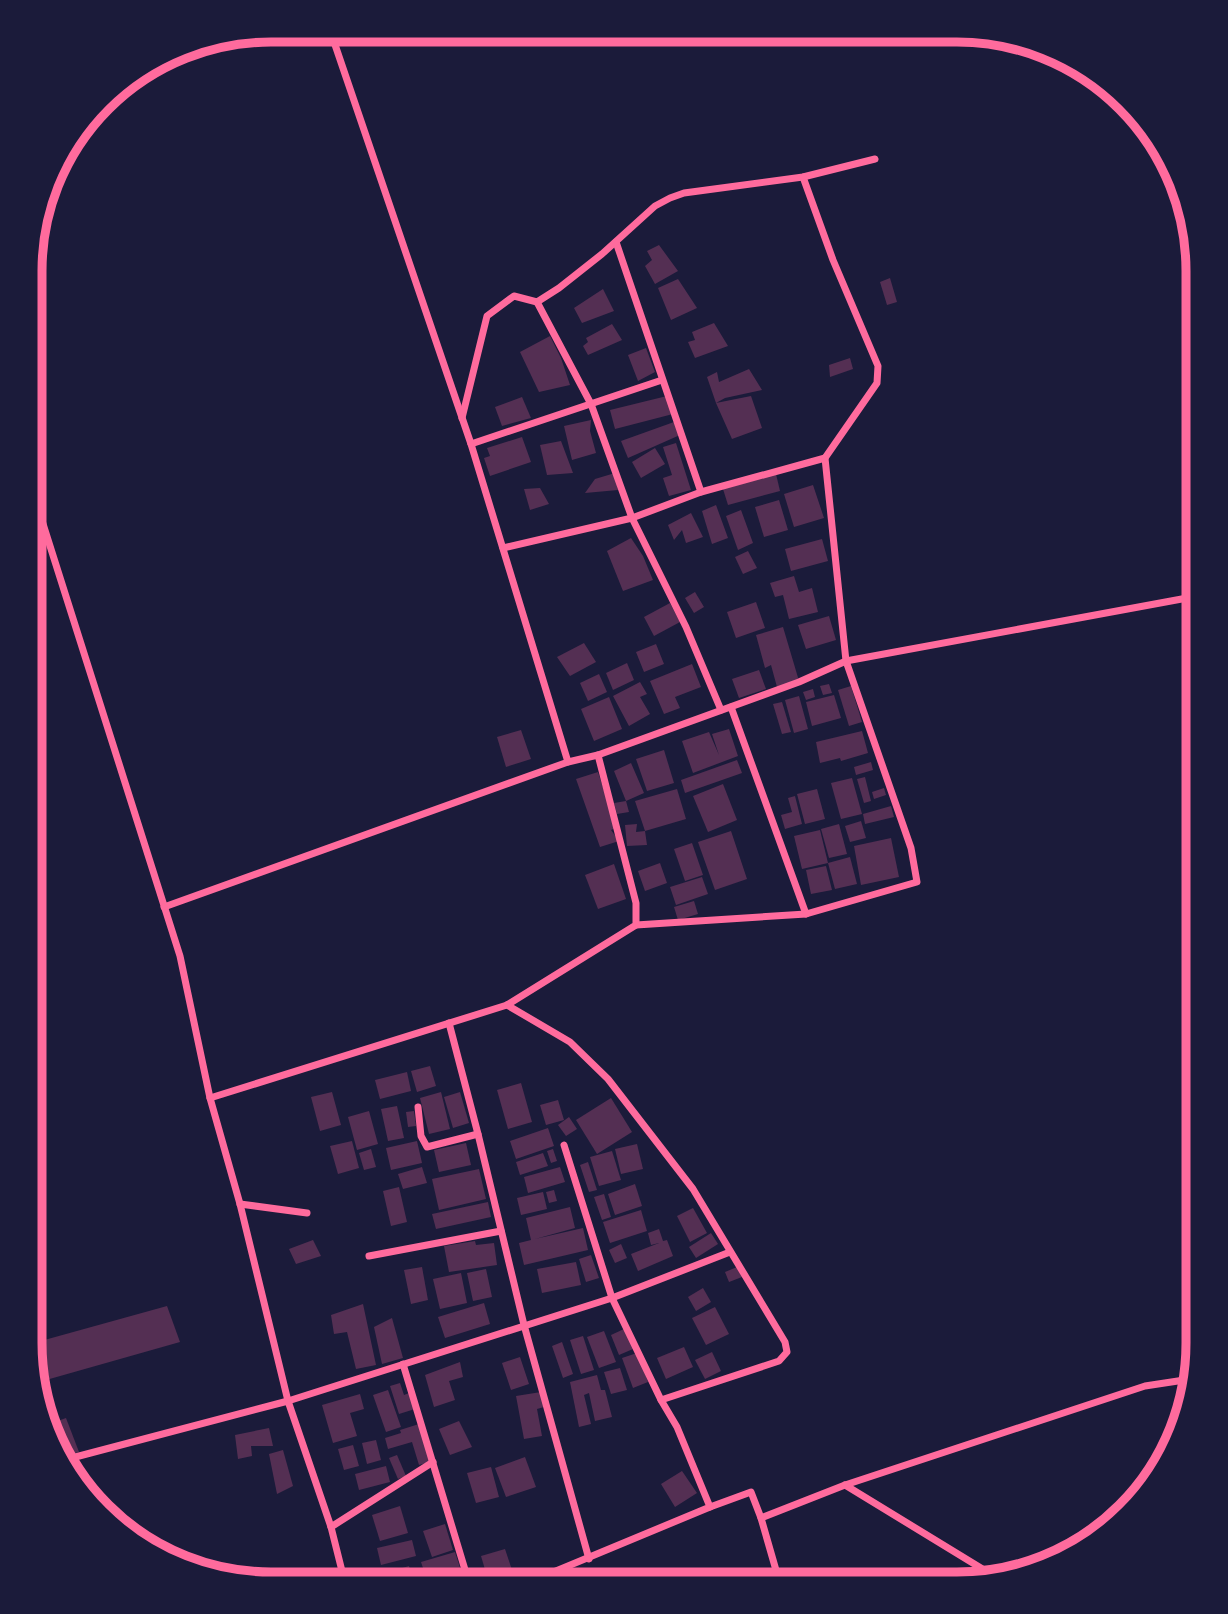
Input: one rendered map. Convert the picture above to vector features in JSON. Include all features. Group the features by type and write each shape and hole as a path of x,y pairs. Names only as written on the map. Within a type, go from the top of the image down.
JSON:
{"street":[{"path":"334,42 471,444 568,762"},
{"path":"462,418 487,316 514,296 537,302 559,288 655,206 684,193 803,177 875,159"},
{"path":"503,548 632,518 701,492 825,458 877,383 878,366 832,260 803,177"},
{"path":"616,242 701,492"},
{"path":"537,302 590,404 632,518 686,626 721,710"},
{"path":"471,444 663,380"},
{"path":"210,1098 508,1005 636,925 806,914 917,882 911,848 846,661 825,458"},
{"path":"42,521 180,956 210,1098 240,1204 288,1401 331,1527 342,1572"},
{"path":"164,907 568,762 598,755 800,682 846,661 1186,598"},
{"path":"732,706 806,914"},
{"path":"598,755 636,903 636,925"},
{"path":"508,1005 570,1042 608,1079 693,1189 785,1342 787,1352 779,1361 661,1400"},
{"path":"449,1023 524,1325 589,1559"},
{"path":"418,1107 421,1136 427,1147 478,1134"},
{"path":"564,1145 612,1298 661,1400 677,1427 710,1507"},
{"path":"240,1204 307,1213"},
{"path":"369,1255 501,1231"},
{"path":"74,1457 288,1401 612,1298 730,1252"},
{"path":"402,1364 466,1572"},
{"path":"761,1518 845,1485 1145,1386 1183,1380"},
{"path":"331,1527 433,1462"},
{"path":"845,1485 984,1570"},
{"path":"555,1572 751,1492 777,1572"}],"building":[{"path":"659,245 678,271 655,284 645,266 652,260 647,251"},
{"path":"890,278 897,302 887,305 880,282"},
{"path":"678,279 697,308 671,320 658,288"},
{"path":"603,289 614,311 582,323 574,308"},
{"path":"714,323 728,346 695,358 688,342 695,340 692,332"},
{"path":"612,324 622,340 588,355 583,346 588,342 586,338"},
{"path":"550,336 570,385 539,392 520,352"},
{"path":"646,348 655,372 638,381 628,355"},
{"path":"850,358 853,369 830,377 829,365"},
{"path":"749,369 762,390 725,398 716,403 707,377 717,372 719,382"},
{"path":"667,396 673,414 615,429 610,410"},
{"path":"751,396 762,428 732,439 716,403"},
{"path":"522,397 531,418 502,426 495,407"},
{"path":"591,420 590,431 596,453 572,460 564,426"},
{"path":"674,422 680,435 628,458 621,441"},
{"path":"522,437 531,462 490,476 484,458 490,456 487,448"},
{"path":"561,441 573,473 547,475 540,445"},
{"path":"676,443 691,490 669,496 663,478 672,475 663,447"},
{"path":"655,448 665,464 641,478 632,462"},
{"path":"615,473 618,490 585,493 595,479"},
{"path":"776,474 780,491 728,505 723,489"},
{"path":"813,485 824,518 794,527 784,494"},
{"path":"540,488 549,504 530,510 524,489"},
{"path":"779,500 788,530 764,537 755,507"},
{"path":"716,505 728,538 712,544 702,511"},
{"path":"741,510 753,543 738,550 726,516"},
{"path":"691,513 703,537 686,543 682,530 674,540 668,525"},
{"path":"631,538 643,556 653,580 623,591 607,551"},
{"path":"822,539 828,561 791,571 785,549"},
{"path":"748,551 757,568 743,574 735,557"},
{"path":"794,576 799,592 812,588 818,612 789,619 783,595 775,597 770,583"},
{"path":"695,592 704,607 694,613 685,598"},
{"path":"756,602 765,628 736,638 727,612"},
{"path":"670,603 680,622 654,636 644,617"},
{"path":"829,616 836,640 806,649 798,625"},
{"path":"783,627 799,681 777,687 771,665 765,668 756,635"},
{"path":"584,643 596,662 570,676 557,657"},
{"path":"656,644 664,664 644,672 636,652"},
{"path":"627,663 634,680 613,690 606,673"},
{"path":"692,664 701,687 675,697 680,708 664,714 650,681"},
{"path":"759,670 766,689 739,698 732,679"},
{"path":"599,674 607,692 588,701 580,683"},
{"path":"640,682 647,694 640,697 650,714 629,726 613,696"},
{"path":"829,684 832,693 823,695 820,686"},
{"path":"851,686 862,722 849,726 838,690"},
{"path":"813,689 815,697 806,700 803,692"},
{"path":"834,695 841,718 812,726 806,702"},
{"path":"799,696 808,729 794,733 785,700"},
{"path":"609,697 622,729 594,741 581,709"},
{"path":"782,702 791,732 782,734 773,704"},
{"path":"729,729 738,756 693,773 682,741 709,732 719,755 712,734"},
{"path":"521,730 531,759 506,767 497,737"},
{"path":"862,731 868,753 841,761 840,758 820,763 816,742"},
{"path":"664,750 674,783 647,791 636,759"},
{"path":"737,760 742,773 685,793 681,780"},
{"path":"871,762 873,770 856,775 854,767"},
{"path":"631,763 644,793 626,801 614,771"},
{"path":"598,772 616,828 611,830 619,841 600,847 576,779"},
{"path":"865,777 871,801 864,803 857,779"},
{"path":"852,778 862,814 841,819 831,783"},
{"path":"723,784 737,820 708,832 693,796"},
{"path":"884,788 886,795 874,799 872,792"},
{"path":"677,789 686,819 645,831 635,801"},
{"path":"817,789 825,819 805,824 797,794"},
{"path":"795,796 802,824 785,829 781,815 792,812 788,798"},
{"path":"626,801 629,812 617,814 614,803"},
{"path":"891,806 894,817 865,824 863,814"},
{"path":"861,821 866,838 850,842 845,826"},
{"path":"637,824 636,832 645,831 647,845 627,846 625,825"},
{"path":"839,824 847,854 829,858 821,829"},
{"path":"820,830 828,863 802,869 794,836"},
{"path":"731,831 747,879 715,890 698,842"},
{"path":"891,838 899,877 861,885 854,846"},
{"path":"692,843 703,875 685,881 674,849"},
{"path":"850,857 857,884 835,889 828,863"},
{"path":"660,863 667,883 645,891 638,871"},
{"path":"614,864 626,899 598,909 585,875"},
{"path":"826,866 832,890 811,894 806,870"},
{"path":"702,877 708,894 676,905 670,887"},
{"path":"694,901 698,914 678,920 674,907"},
{"path":"430,1066 436,1086 417,1092 411,1071"},
{"path":"407,1072 411,1091 380,1099 375,1080"},
{"path":"521,1083 532,1122 508,1129 497,1090"},
{"path":"332,1092 341,1125 320,1131 311,1097"},
{"path":"441,1092 450,1129 429,1134 420,1098"},
{"path":"460,1092 469,1123 453,1128 444,1097"},
{"path":"611,1098 632,1132 597,1154 576,1120"},
{"path":"558,1100 564,1120 546,1125 540,1105"},
{"path":"397,1106 404,1138 388,1141 381,1109"},
{"path":"369,1111 378,1144 357,1150 348,1117"},
{"path":"414,1111 416,1126 408,1127 406,1112"},
{"path":"569,1117 577,1129 566,1136 558,1125"},
{"path":"548,1128 554,1146 516,1159 510,1141"},
{"path":"352,1141 359,1168 338,1174 330,1146"},
{"path":"417,1141 422,1163 391,1170 386,1148"},
{"path":"466,1143 471,1165 439,1172 434,1150"},
{"path":"637,1144 643,1169 621,1174 615,1149"},
{"path":"371,1149 376,1167 364,1170 359,1153"},
{"path":"553,1149 557,1161 551,1163 547,1151"},
{"path":"612,1151 621,1180 599,1186 590,1157"},
{"path":"543,1153 548,1166 520,1175 516,1162"},
{"path":"588,1162 597,1190 589,1192 580,1165"},
{"path":"422,1167 427,1183 403,1189 398,1174"},
{"path":"560,1167 565,1182 528,1193 524,1177"},
{"path":"479,1169 486,1199 439,1210 432,1179"},
{"path":"635,1184 642,1206 615,1215 608,1194"},
{"path":"399,1187 407,1222 391,1226 383,1191"},
{"path":"554,1190 557,1201 549,1203 546,1192"},
{"path":"543,1192 547,1209 521,1215 517,1198"},
{"path":"604,1194 611,1217 602,1220 594,1197"},
{"path":"488,1202 491,1217 436,1229 432,1214"},
{"path":"570,1207 575,1228 535,1239 583,1228 588,1250 524,1265 519,1243 531,1240 526,1218"},
{"path":"693,1208 707,1233 690,1242 677,1216"},
{"path":"641,1210 647,1231 610,1243 603,1222"},
{"path":"659,1229 673,1256 638,1271 631,1254 659,1243 651,1245 648,1233"},
{"path":"711,1233 718,1244 696,1258 689,1247"},
{"path":"313,1240 321,1256 296,1264 289,1249"},
{"path":"475,1241 476,1245 494,1243 497,1265 449,1272 444,1246"},
{"path":"621,1244 627,1258 615,1263 609,1250"},
{"path":"591,1255 599,1278 586,1282 579,1259"},
{"path":"576,1262 581,1285 542,1293 537,1269"},
{"path":"422,1267 428,1300 411,1304 404,1270"},
{"path":"737,1267 742,1277 729,1282 725,1272"},
{"path":"486,1269 492,1297 473,1301 467,1273"},
{"path":"461,1273 467,1303 440,1309 433,1279"},
{"path":"703,1288 711,1302 696,1311 688,1297"},
{"path":"484,1303 490,1324 445,1338 438,1317"},
{"path":"363,1304 376,1365 356,1369 347,1332 334,1334 331,1315"},
{"path":"167,1306 180,1342 45,1380 42,1341"},
{"path":"715,1307 729,1334 706,1345 692,1318"},
{"path":"392,1318 403,1358 382,1364 374,1327"},
{"path":"624,1329 633,1349 619,1355 611,1335"},
{"path":"604,1331 616,1362 599,1368 587,1337"},
{"path":"583,1336 594,1370 581,1374 570,1340"},
{"path":"562,1342 573,1374 563,1378 552,1346"},
{"path":"684,1347 693,1367 666,1379 657,1358"},
{"path":"712,1352 721,1371 705,1379 695,1360"},
{"path":"637,1353 648,1382 633,1388 622,1358"},
{"path":"520,1357 529,1384 511,1390 502,1363"},
{"path":"460,1362 463,1377 449,1381 455,1400 434,1407 425,1375"},
{"path":"620,1368 627,1390 611,1394 604,1372"},
{"path":"597,1375 601,1390 605,1390 612,1417 595,1421 589,1393 584,1395 591,1424 579,1427 570,1382"},
{"path":"400,1383 404,1395 409,1393 415,1409 399,1414 390,1386"},
{"path":"388,1390 401,1427 386,1432 373,1395"},
{"path":"541,1392 544,1407 537,1409 542,1436 524,1439 516,1396"},
{"path":"360,1394 364,1409 350,1413 357,1436 333,1443 322,1405"},
{"path":"66,1418 79,1452 72,1454 56,1422"},
{"path":"459,1421 472,1447 450,1455 439,1429"},
{"path":"419,1424 430,1462 419,1465 412,1442 388,1449 385,1438"},
{"path":"269,1428 273,1446 251,1446 252,1456 238,1459 235,1435"},
{"path":"376,1440 381,1460 367,1464 362,1443"},
{"path":"353,1445 359,1466 344,1470 338,1449"},
{"path":"283,1450 293,1486 277,1494 269,1454"},
{"path":"397,1455 406,1476 398,1479 389,1458"},
{"path":"525,1457 536,1487 506,1497 495,1468"},
{"path":"386,1466 390,1482 359,1490 355,1474"},
{"path":"491,1467 499,1497 476,1503 467,1473"},
{"path":"682,1471 697,1493 675,1507 661,1484"},
{"path":"400,1506 408,1533 380,1541 372,1515"},
{"path":"445,1524 453,1550 432,1557 423,1531"},
{"path":"412,1540 416,1556 381,1565 377,1548"},
{"path":"505,1549 513,1572 486,1572 481,1556"},
{"path":"455,1552 461,1572 424,1572 421,1562"},
{"path":"409,1566 411,1572 389,1572"}]}
